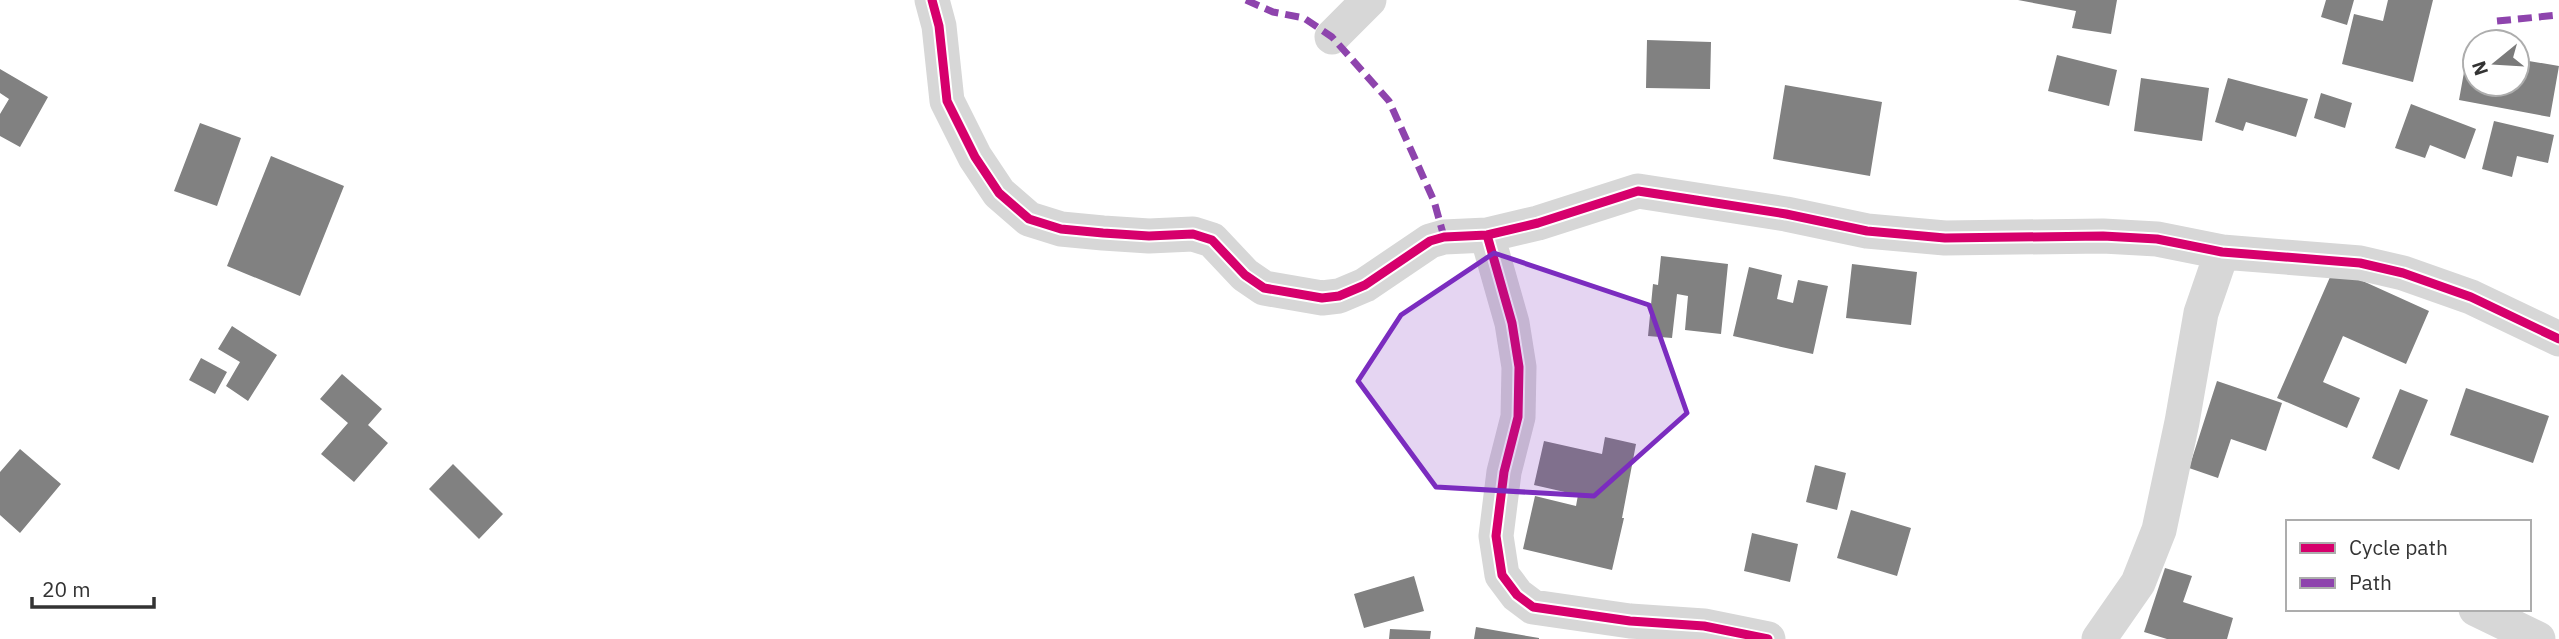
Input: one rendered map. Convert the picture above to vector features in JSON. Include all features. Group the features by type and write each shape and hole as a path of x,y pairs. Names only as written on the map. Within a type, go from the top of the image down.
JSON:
{"street":[{"path":"932,0 939,26 947,101 975,157 999,192 1029,219 1061,229 1103,233 1149,236 1193,234 1212,240 1245,275 1264,288 1322,298 1339,296 1365,285 1430,241 1444,237 1487,235 1538,223 1638,191 1786,214 1867,231 1945,237 2103,236 2157,239 2222,252 2360,263 2403,273 2472,298 2559,339"},
{"path":"1332,37 1369,0"},
{"path":"1487,235 1512,323 1519,368 1518,417 1504,472 1496,536 1502,575 1517,595 1533,607 1630,621 1704,626 1768,639"},
{"path":"2099,639 2138,583 2159,530 2202,313 2222,252"},
{"path":"2480,611 2538,639"}],"highlighted area":[{"path":"1494,253 1649,305 1687,413 1594,496 1436,487 1358,381 1401,315"}],"building":[{"path":"2018,0 2117,0 2111,34 2072,28 2076,11"},
{"path":"2326,0 2354,0 2347,25 2321,17"},
{"path":"2388,0 2433,0 2413,82 2342,64 2354,14 2383,21"},
{"path":"1647,40 1711,42 1710,89 1646,88"},
{"path":"2057,55 2117,70 2109,106 2048,91"},
{"path":"2531,61 2559,66 2550,117 2459,100 2461,89 2461,98 2531,98"},
{"path":"0,69 48,97 20,147 0,136 0,114 9,99 0,93"},
{"path":"2141,78 2209,88 2202,141 2134,131"},
{"path":"2228,78 2308,99 2296,137 2246,122 2243,131 2215,122"},
{"path":"1785,85 1882,102 1870,176 1773,159"},
{"path":"2321,93 2352,103 2345,128 2314,118"},
{"path":"2411,104 2476,129 2465,159 2430,145 2425,158 2395,148"},
{"path":"2494,121 2554,135 2548,163 2517,156 2512,177 2482,169"},
{"path":"200,123 241,138 217,206 174,191"},
{"path":"271,156 344,186 300,296 227,266"},
{"path":"1661,256 1728,264 1721,334 1685,330 1688,296 1677,294 1672,338 1648,336 1653,284 1658,285"},
{"path":"1852,264 1917,272 1911,325 1846,318"},
{"path":"1749,267 1782,275 1777,299 1793,303 1798,280 1828,286 1813,354 1733,336"},
{"path":"2334,268 2429,311 2406,364 2343,336 2323,382 2360,398 2347,428 2277,398"},
{"path":"232,326 277,355 248,401 226,386 240,362 218,349"},
{"path":"201,358 227,372 215,394 189,380"},
{"path":"342,374 382,409 368,425 388,443 354,482 321,454 348,423 320,399"},
{"path":"2217,381 2282,403 2266,451 2231,439 2218,478 2189,468"},
{"path":"2466,388 2549,416 2533,463 2450,435"},
{"path":"2400,389 2428,400 2399,470 2372,458"},
{"path":"1605,437 1636,444 1612,570 1523,549 1535,496 1576,506 1578,495 1534,485 1544,441 1602,454"},
{"path":"20,449 61,484 20,533 0,515 0,472"},
{"path":"453,464 503,514 479,539 429,489"},
{"path":"1815,465 1846,473 1837,510 1806,502"},
{"path":"1851,510 1911,528 1897,576 1837,558"},
{"path":"1752,533 1798,544 1790,582 1744,571"},
{"path":"2165,568 2192,576 2183,602 2233,618 2227,639 2167,639 2144,632"},
{"path":"1414,576 1424,611 1364,628 1354,594"},
{"path":"1476,627 1539,638 1539,639 1474,639"},
{"path":"1390,629 1431,631 1430,639 1389,639"}],"marked path":[{"path":"1246,0 1273,12 1304,18 1332,37 1389,101 1434,201 1444,237"},
{"path":"2497,21 2559,15"}],"cycle path":[{"path":"932,0 939,26 947,101 975,157 999,193 1029,219 1061,229 1149,236 1193,234 1212,240 1245,275 1264,288 1322,298 1339,296 1365,285 1430,241 1444,237 1487,235 1538,223 1638,191 1786,214 1867,231 1945,238 2103,236 2157,239 2222,252 2360,263 2403,273 2471,297 2559,339"},
{"path":"1487,235 1512,323 1519,367 1518,417 1504,472 1496,536 1502,575 1517,595 1533,607 1630,621 1704,626 1768,639"}]}
